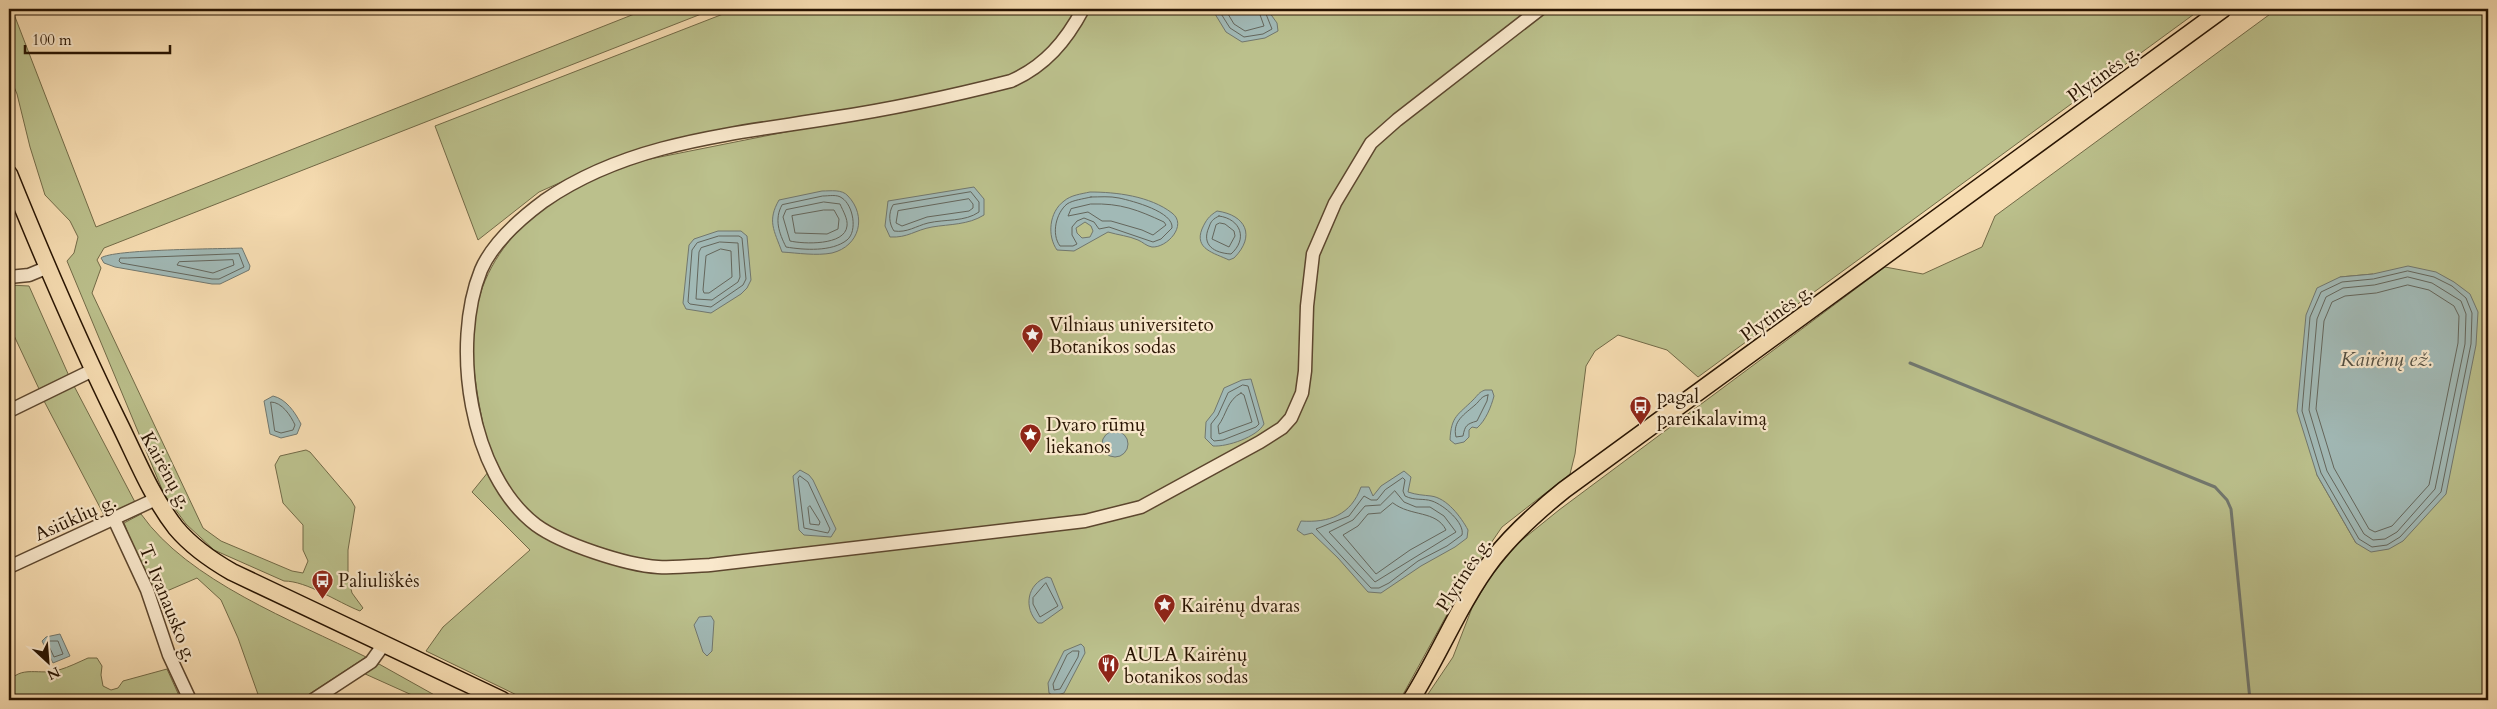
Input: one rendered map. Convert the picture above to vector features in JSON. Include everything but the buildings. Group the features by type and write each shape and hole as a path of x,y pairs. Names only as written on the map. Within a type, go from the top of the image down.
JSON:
{"main road":[{"name":"Plytinės g.","path":"1411,700 1476,584 1492,560 1529,519 1564,490 1942,216 2223,9"},
{"name":"Kairėnų g.","path":"9,174 46,268 93,370 156,499 186,540 217,564 502,700"}],"street":[{"path":"1083,9 1073,27 1049,56 1026,74 1011,81 857,114 669,146 617,163 577,181 526,216 493,250 482,267 468,318 468,376 481,442 490,469 503,490 534,524 553,535 615,558 658,567 710,565 1085,521 1141,507 1260,442 1282,428 1292,418 1302,393 1305,371 1307,306 1313,254 1335,203 1371,143 1397,120 1540,9"},
{"path":"9,277 30,276 46,268"},
{"path":"9,411 93,370"},
{"name":"Asiūklių g.","path":"9,567 156,499"},
{"name":"T. Ivanausko g.","path":"114,519 147,590 169,655 190,700"},
{"path":"312,700 371,662 384,644"}],"green space":[{"path":"9,9 12,9 96,227 647,9 714,9 104,248 97,260 101,268 92,293 203,528 221,541 292,571 303,573 308,561 303,550 303,525 283,503 275,465 280,456 306,450 310,452 355,507 348,550 348,577 352,593 363,608 360,611 312,588 284,581 214,550 186,524 164,494 67,261 74,253 78,237 70,221 45,195 30,147 17,94 9,75"},
{"name":"Vilniaus universiteto Botanikos sodas","path":"736,9 2201,9 1698,377 1667,350 1618,335 1595,351 1586,366 1575,454 1570,474 1502,527 1467,578 1400,700 527,700 426,651 443,627 530,550 472,492 493,466 476,386 473,358 474,324 480,294 492,267 508,243 528,221 551,203 578,186 617,168 650,159 976,94 624,154 539,192 478,240 435,126"},
{"path":"2277,9 2488,9 2488,700 1424,700 1453,657 1472,608 1489,579 1517,544 1559,510 1885,267 1923,274 1982,247 1995,216","holes":["2373,274 2451,465 2445,494 2427,513 2356,543 2317,475 2340,277"]},
{"path":"9,285 29,286 69,376 40,391 9,325"},
{"path":"74,386 136,504 105,517 44,401"},
{"path":"141,514 161,538 186,560 214,579 276,614 366,657 300,700 260,700 238,638 221,600 197,578 153,597 124,523"},
{"path":"88,658 97,658 102,666 103,686 111,690 118,688 123,681 167,669 181,700 17,700 9,683 13,677 25,672 52,672"},
{"path":"379,664 438,697 450,700 423,700 363,673"}],"water":[{"path":"1212,9 1267,9 1277,23 1278,31 1265,38 1242,42 1226,32"},
{"path":"974,187 984,199 984,215 965,222 926,228 907,235 890,237 885,226 888,201"},
{"path":"822,191 843,192 854,204 859,221 854,237 849,244 832,253 782,252 773,226 773,214 779,200"},
{"path":"1090,192 1122,194 1154,203 1172,213 1178,224 1177,229 1169,240 1158,246 1152,247 1135,239 1108,232 1074,251 1057,250 1051,231 1055,211 1067,199","holes":["1085,222 1091,226 1093,231 1090,237 1082,238 1077,233 1076,228"]},
{"path":"1217,211 1235,217 1245,228 1245,242 1241,250 1234,258 1229,260 1207,249 1201,241 1200,236 1205,223"},
{"path":"718,231 741,231 747,236 751,280 741,294 711,313 686,309 683,303 689,245 694,239"},
{"path":"242,248 250,266 249,270 220,284 115,267 104,263 101,258 109,255 145,251"},
{"name":"Kairėnų ež.","path":"2408,266 2436,272 2470,294 2478,312 2476,345 2446,494 2403,541 2389,549 2371,552 2356,543 2317,475 2297,411 2306,315 2317,288 2340,277 2373,274"},
{"path":"1251,379 1264,424 1248,437 1226,445 1213,446 1205,438 1206,422 1214,412 1224,388 1242,380"},
{"path":"1485,390 1492,390 1494,396 1486,417 1477,428 1472,427 1469,430 1469,437 1464,442 1455,444 1450,440 1452,426 1456,417"},
{"path":"273,396 286,403 296,415 301,424 297,434 281,438 270,434 264,401"},
{"path":"1115,431 1124,435 1128,444 1124,453 1115,457 1106,453 1102,444 1106,435"},
{"path":"800,470 809,475 813,480 836,529 831,537 804,535 799,530 793,476"},
{"path":"1404,471 1411,477 1408,492 1443,500 1462,519 1468,530 1467,538 1381,593 1368,592 1338,558 1312,533 1304,535 1297,530 1301,521 1330,519 1345,511 1357,497 1361,487 1369,487 1373,496 1381,486"},
{"path":"1047,577 1051,578 1063,608 1042,623 1038,623 1030,610 1029,597 1035,585"},
{"path":"711,616 714,621 712,651 707,656 703,652 694,625 699,617"},
{"path":"60,634 70,656 53,663 42,641 46,637"},
{"path":"1081,644 1084,647 1085,653 1064,693 1054,696 1049,693 1048,683 1064,651"}],"waterway":[{"path":"1910,363 2215,487 2227,500 2231,509 2250,700"}],"place":[{"name":"Vilniaus universiteto Botanikos sodas","path":"1033,354"},
{"name":"pagal pareikalavimą","path":"1641,426"},
{"name":"Dvaro rūmų liekanos","path":"1030,454"},
{"name":"Paliuliškės","path":"322,599"},
{"name":"Kairėnų dvaras","path":"1165,624"},
{"name":"AULA Kairėnų botanikos sodas","path":"1108,684"}]}
